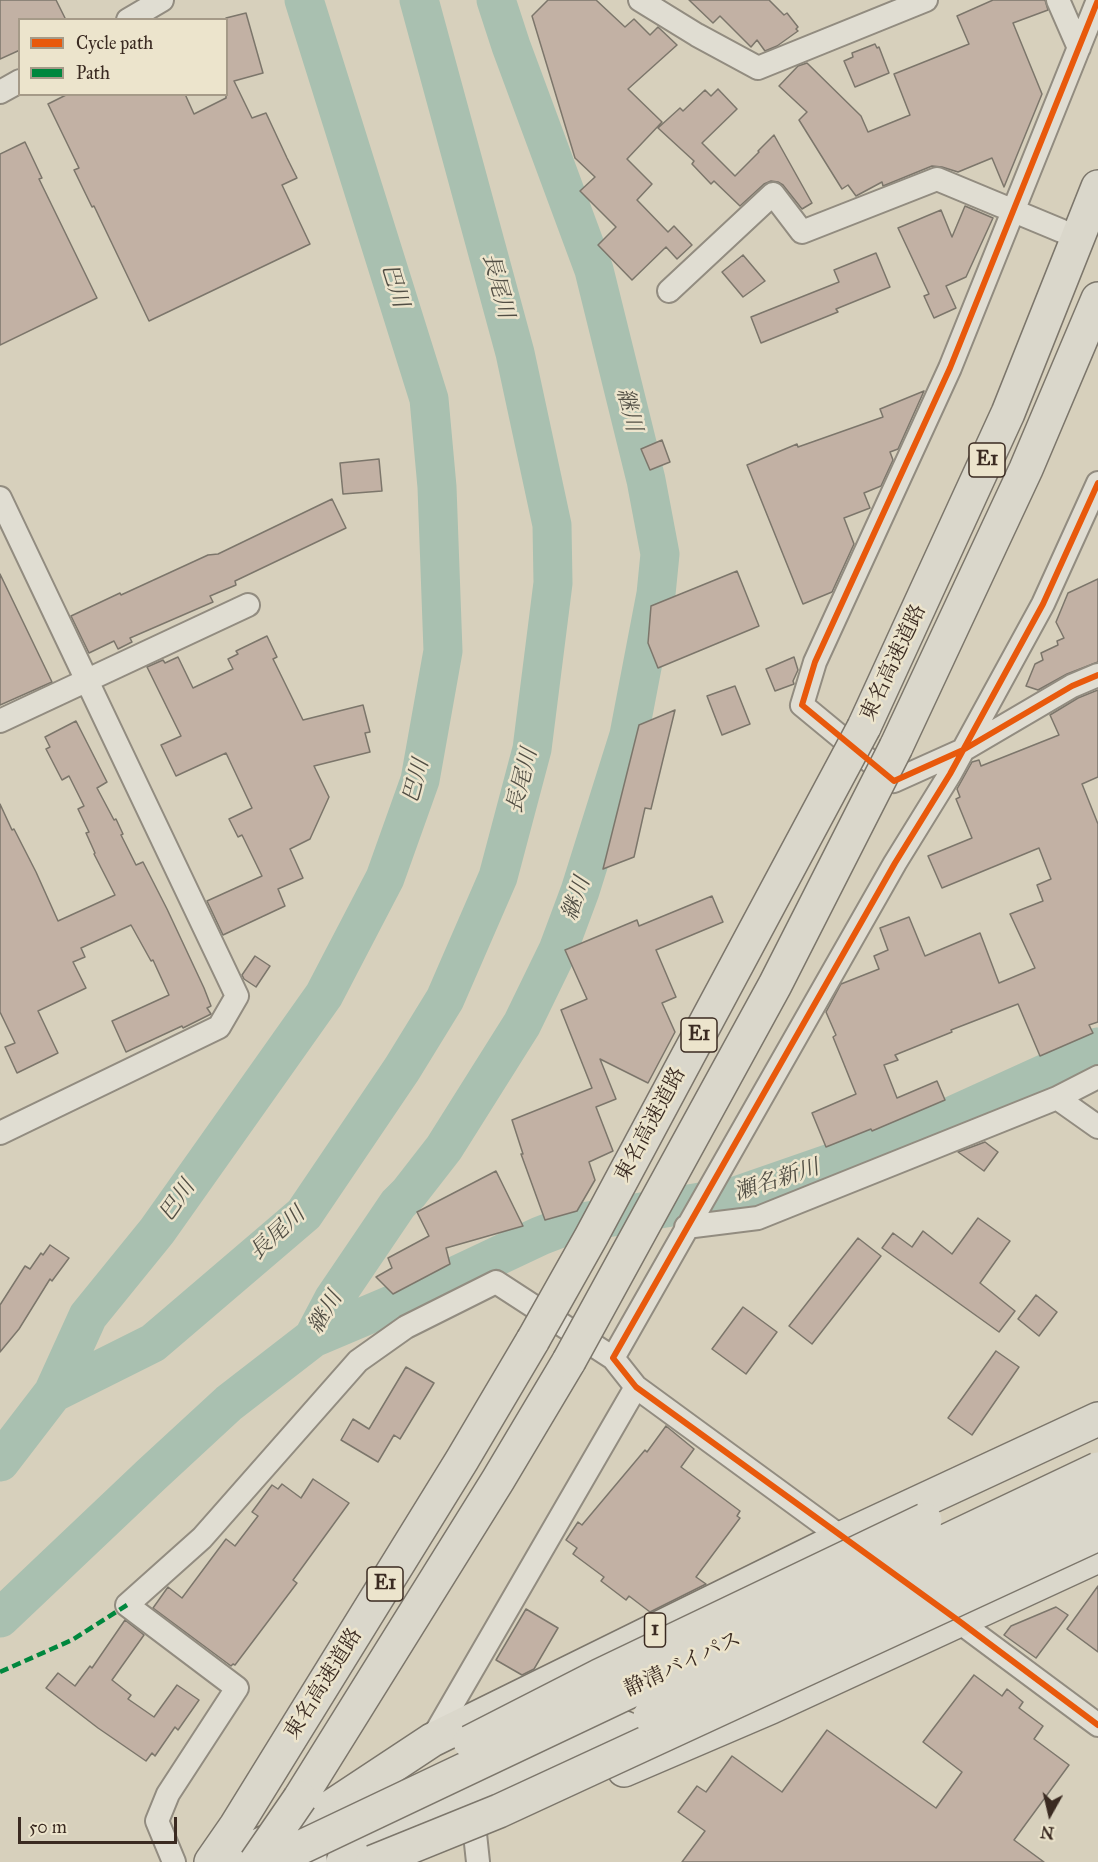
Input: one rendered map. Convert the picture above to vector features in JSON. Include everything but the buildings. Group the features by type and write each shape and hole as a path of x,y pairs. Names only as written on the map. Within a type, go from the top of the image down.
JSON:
{"highway":[{"name":"東名高速道路","path":"211,1862 236,1826 449,1481 533,1340 591,1237 864,727 1008,413 1098,188"},
{"name":"東名高速道路","path":"256,1862 305,1809 569,1360 776,985 896,747 1026,469 1098,299"},
{"name":"1","path":"225,1862 305,1809 432,1740 842,1538 1098,1419"},
{"name":"1","path":"250,1862 344,1807 599,1676 1098,1440"},
{"name":"静清バイパス","path":"270,1862 1098,1469"},
{"name":"静清バイパス","path":"343,1862 1098,1502"},
{"path":"373,1862 499,1811 1098,1534"},
{"path":"403,1862 476,1848 771,1707 960,1622 1098,1556"}],"street":[{"path":"131,18 162,0"},
{"path":"640,0 697,35 758,68 926,0"},
{"path":"1058,0 1079,48"},
{"path":"1098,0 950,368 815,662 802,705 894,781 963,750 1072,686 1098,675"},
{"path":"0,92 18,82"},
{"path":"669,291 773,194 802,232 937,179 1062,231"},
{"path":"613,1359 895,863 963,750 1043,604 1098,483"},
{"path":"0,498 237,996 219,1028 0,1133"},
{"path":"0,721 248,605"},
{"path":"686,1227 758,1218 1057,1098 1098,1077"},
{"path":"1057,1098 1098,1127"},
{"path":"174,1862 157,1821 168,1794 237,1688 127,1605 202,1538 358,1361 406,1327 496,1282 613,1359 636,1388 960,1622 1098,1725"},
{"path":"432,1740 636,1388"},
{"path":"305,1809 316,1862"}],"waterway":[{"name":"巴川","path":"0,1462 53,1393 88,1316 157,1231 324,995 385,878 420,780 443,651 437,487 429,399 304,0"},
{"name":"長尾川","path":"53,1393 153,1343 304,1214 402,1069 445,999 498,877 532,749 553,583 552,525 515,353 419,0"},
{"name":"継川","path":"0,1618 229,1403 313,1338 333,1300 398,1204 444,1148 522,1024 558,950 580,891 629,735 656,594 660,554 646,480 594,270 496,0"},
{"name":"瀬名新川","path":"313,1338 571,1224 736,1196 903,1138 1098,1047"}],"marked path":[{"path":"0,1672 72,1640 127,1605"}],"cycle path":[{"path":"1098,0 950,368 815,662 802,705 894,781 963,750 1072,686 1098,675"},
{"path":"1098,483 1043,604 950,774 895,863 613,1358 636,1387 959,1621 1098,1725"}]}
